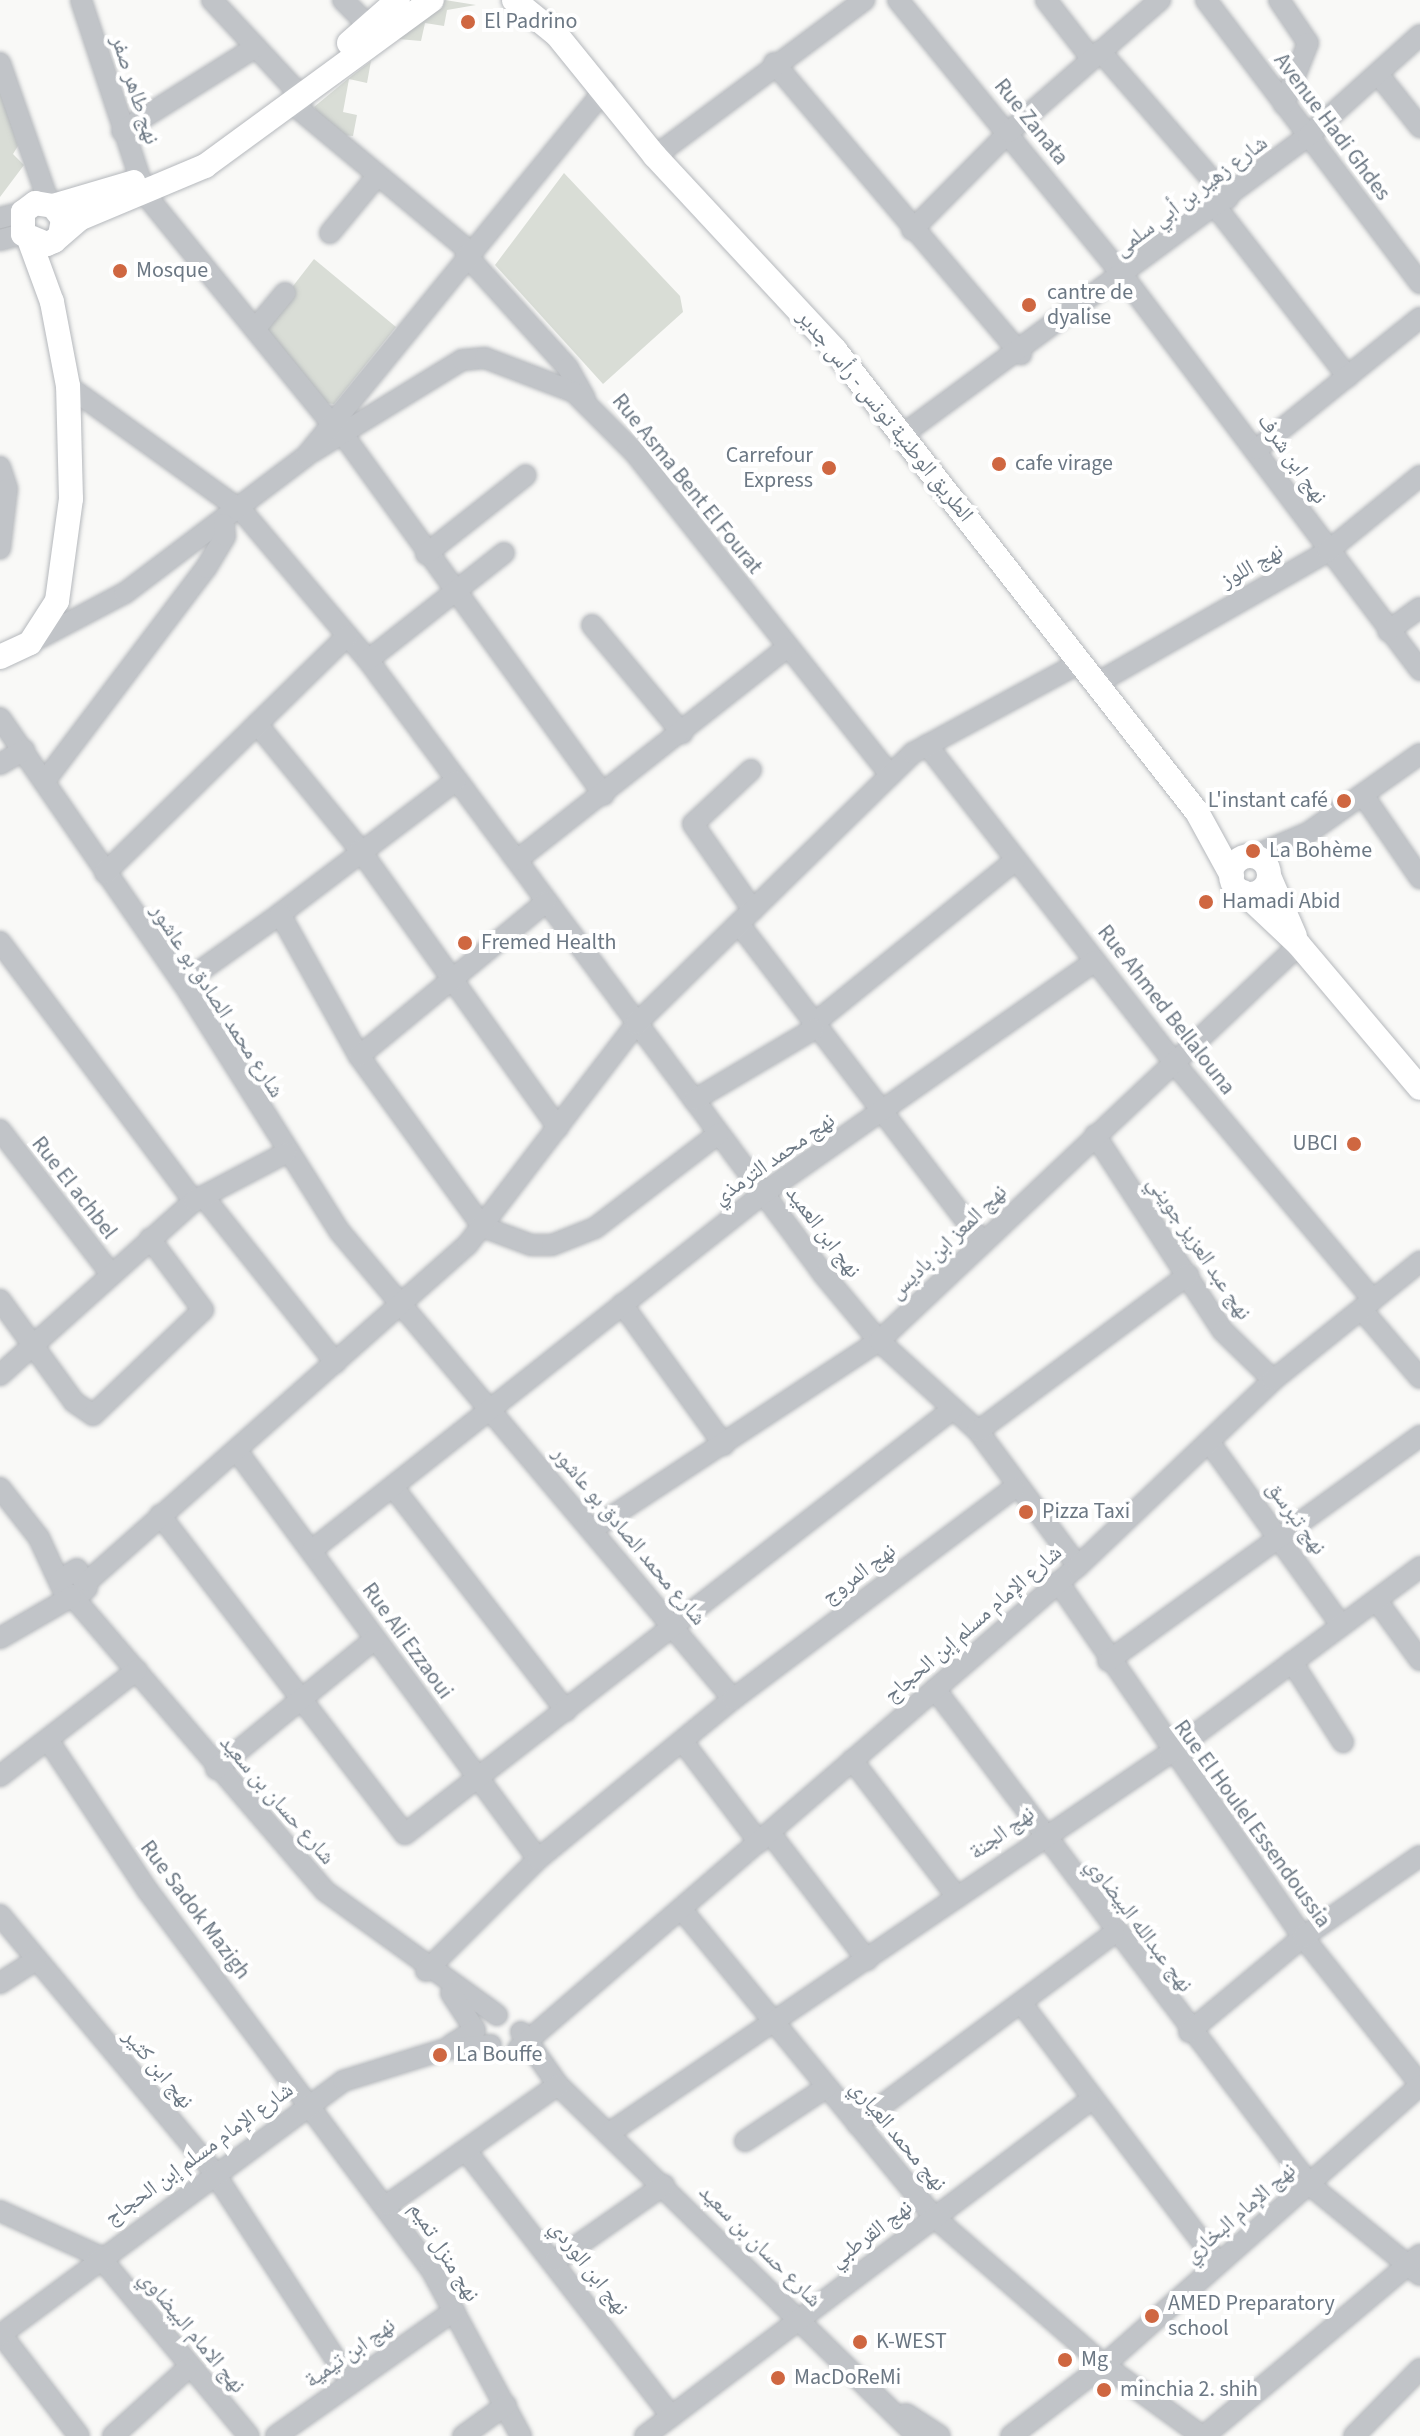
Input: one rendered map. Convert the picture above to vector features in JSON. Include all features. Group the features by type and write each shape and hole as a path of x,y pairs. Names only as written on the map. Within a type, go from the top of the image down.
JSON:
{"main road":[{"path":"375,32 398,0"},
{"path":"0,657 30,643 53,610 63,568 71,499 68,386 52,302 32,224 79,219 142,187 229,152 375,32 432,0"},
{"name":"الطريق الوطنية تونس - رأس جدير","path":"514,0 557,35 605,90 655,156 757,258 902,435 1197,812 1237,884 1299,945 1420,1088"},
{"name":"الطريق الوطنية تونس - رأس جدير","path":"540,0 557,35"},
{"name":"الطريق الوطنية تونس - رأس جدير","path":"1197,812 1261,865 1299,945"},
{"path":"1235,864 1261,865 1260,891 1237,884 1235,864"}],"street":[{"name":"نهج طاهر صفر","path":"81,0 142,187 338,429 604,795"},
{"path":"212,0 297,97 378,175 468,253 568,368 586,400"},
{"path":"343,0 375,32"},
{"path":"655,156 774,63 864,0"},
{"name":"Rue Zanata","path":"898,0 1009,132 1124,277"},
{"path":"1046,0 1222,202 1348,377"},
{"path":"912,230 1009,132 1160,0"},
{"path":"1279,0 1308,43 1284,104"},
{"name":"Avenue Hadi Ghdes","path":"1208,1 1420,283"},
{"name":"شارع زهير بن أبي سلمى","path":"902,435 1021,354 1308,136 1420,35"},
{"path":"122,131 256,47"},
{"path":"0,63 31,161 32,224"},
{"path":"774,63 912,230 1021,354"},
{"path":"1378,74 1420,127"},
{"path":"338,429 468,253 605,90"},
{"path":"330,233 378,175"},
{"name":"نهج ابن شرف","path":"1124,277 1257,449 1328,551 1420,670"},
{"path":"255,329 285,293"},
{"path":"1257,449 1420,318"},
{"name":"Rue Asma Bent El Fourat","path":"30,643 125,593 242,511 338,429 462,360 485,358 586,400 890,775"},
{"name":"نهج ابن العميد","path":"68,386 242,511 368,660 718,1134 879,1341 978,1431 1014,1488 1078,1566"},
{"path":"0,467 7,489 0,549"},
{"path":"426,554 526,475"},
{"name":"نهج اللوز","path":"0,1638 46,1606 237,1451 483,1227 636,1024 890,775 927,745 1088,672 1328,551 1420,476"},
{"path":"44,782 206,568 225,536 224,524"},
{"path":"368,660 457,596 504,553"},
{"path":"1388,631 1420,608"},
{"path":"592,625 682,733"},
{"path":"105,873 347,636"},
{"path":"517,860 604,795 786,648"},
{"name":"شارع محمد الصادق بو عاشور","path":"0,718 183,983 286,1153 399,1306 594,1528 733,1699"},
{"path":"257,724 360,850 558,1128"},
{"name":"Rue Ahmed Bellalouna","path":"927,745 1175,1064 1368,1305 1420,1378"},
{"path":"0,764 24,750"},
{"path":"1261,865 1420,754"},
{"path":"751,770 693,824 813,1027 879,1115 982,1242"},
{"path":"183,983 280,914 360,850 455,781"},
{"path":"1363,795 1420,878"},
{"path":"694,1100 813,1027 1016,860"},
{"path":"359,1056 453,983 546,902"},
{"path":"280,914 359,1056 483,1227 531,1245 568,1240 718,1134"},
{"path":"0,942 198,1198 336,1363"},
{"name":"نهج المعز ابن باديس","path":"594,1528 879,1341 1299,945"},
{"name":"نهج محمد الترمذي","path":"312,1550 393,1487 487,1406 764,1193 1095,961"},
{"name":"Rue El achbel","path":"1,1133 111,1274"},
{"name":"نهج عبد العزيز جويني","path":"1095,1135 1223,1331 1273,1380"},
{"path":"0,1375 32,1343 198,1198 286,1153"},
{"path":"0,1300 74,1402 95,1414 203,1310 150,1239"},
{"name":"شارع اﻹمام مسلم إبن الحجاج","path":"1,2334 213,2171 312,2102 365,2070 446,2049 510,2037 555,2019 1078,1566 1273,1380 1420,1262"},
{"path":"978,1431 1188,1275"},
{"path":"622,1304 724,1445"},
{"path":"160,1515 401,1833 417,1830 672,1622 953,1409"},
{"path":"1108,1661 1279,1533 1420,1436"},
{"name":"نهج تبرسق","path":"1209,1442 1279,1533 1341,1625"},
{"name":"Rue Ali Ezzaoui","path":"237,1451 538,1859"},
{"path":"393,1487 566,1711"},
{"name":"شارع حسان بن سعيد","path":"0,1488 74,1583 100,1623 216,1769 325,1891 510,2037 799,2319 896,2408 940,2436"},
{"name":"نهج المروج","path":"426,1971 538,1859 733,1699 1014,1488"},
{"name":"نهج الجنة","path":"609,2133 775,2025 957,1897 1041,1833 1170,1753 1420,1567"},
{"name":"Rue El Houlel Essendoussia","path":"1058,1582 1170,1753 1303,1937 1420,2084"},
{"path":"1377,1601 1420,1660"},
{"path":"216,1769 375,1639"},
{"path":"1292,1662 1343,1742"},
{"path":"0,1776 137,1670"},
{"name":"نهج عبدالله البيضاوي","path":"935,1689 1114,1933 1310,2185 1416,2265"},
{"name":"Rue Sadok Mazigh","path":"48,1740 148,1891 312,2102"},
{"path":"683,1742 867,1960"},
{"path":"852,1760 957,1897"},
{"path":"1189,2032 1303,1937 1420,1856"},
{"name":"نهج محمد العياري","path":"682,1910 934,2217 1104,2365 1203,2436"},
{"name":"نهج ابن كثير","path":"0,1915 213,2171 349,2380"},
{"path":"857,2124 1114,1933"},
{"path":"0,1983 36,1960"},
{"name":"شارع حسان بن سعيد","path":"443,1984 475,2030"},
{"path":"1022,2004 1089,2101 1218,2263"},
{"name":"شارع اﻹمام مسلم إبن الحجاج","path":"446,2049 475,2030 484,2015 510,2037"},
{"name":"شارع حسان بن سعيد","path":"510,2037 558,2085"},
{"name":"نهج الإمام البخاري","path":"1011,2435 1104,2365 1420,2084"},
{"path":"387,2205 467,2152 558,2085"},
{"path":"745,2141 827,2087"},
{"name":"نهج القرطبي","path":"645,2436 1089,2101"},
{"name":"نهج منزل تميم","path":"312,2102 387,2205 454,2311 521,2436"},
{"name":"نهج ابن الوردي","path":"467,2152 555,2261 671,2416"},
{"path":"555,2261 664,2185"},
{"path":"0,2211 99,2256"},
{"name":"نهج الامام البيضاوي","path":"99,2256 187,2369 249,2436"},
{"path":"1203,2436 1416,2265"},
{"name":"نهج ابن تيمية","path":"276,2436 349,2380 454,2311"},
{"path":"1,2334 79,2436"},
{"path":"113,2436 187,2369"},
{"path":"1354,2436 1420,2369"},
{"path":"463,2436 506,2405"},
{"name":"شارع حسان بن سعيد","path":"896,2408 917,2436"}],"shaded area":[{"path":"445,0 476,5 447,10 444,26 425,23 421,41 398,39"},
{"path":"371,61 367,83 349,79 343,112 357,115 353,136 331,134 314,107"},
{"path":"0,88 18,146 13,154 24,165 0,197"},
{"path":"564,173 680,296 683,312 603,384 495,265"},
{"path":"314,259 396,327 334,404 324,403 262,326"}],"place":[{"name":"El Padrino","path":"468,22"},
{"name":"Mosque","path":"120,271"},
{"name":"cantre de dyalise","path":"1029,305"},
{"name":"cafe virage","path":"999,464"},
{"name":"Carrefour Express","path":"829,468"},
{"name":"L'instant café","path":"1344,801"},
{"name":"La Bohème","path":"1253,851"},
{"name":"Hamadi Abid","path":"1206,902"},
{"name":"Fremed Health","path":"465,943"},
{"name":"UBCI","path":"1354,1144"},
{"name":"Pizza Taxi","path":"1026,1512"},
{"name":"La Bouffe","path":"440,2055"},
{"name":"AMED Preparatory school","path":"1152,2316"},
{"name":"K-WEST","path":"860,2342"},
{"name":"Mg","path":"1065,2360"},
{"name":"MacDoReMi","path":"778,2378"},
{"name":"minchia 2. shih","path":"1104,2390"}]}
